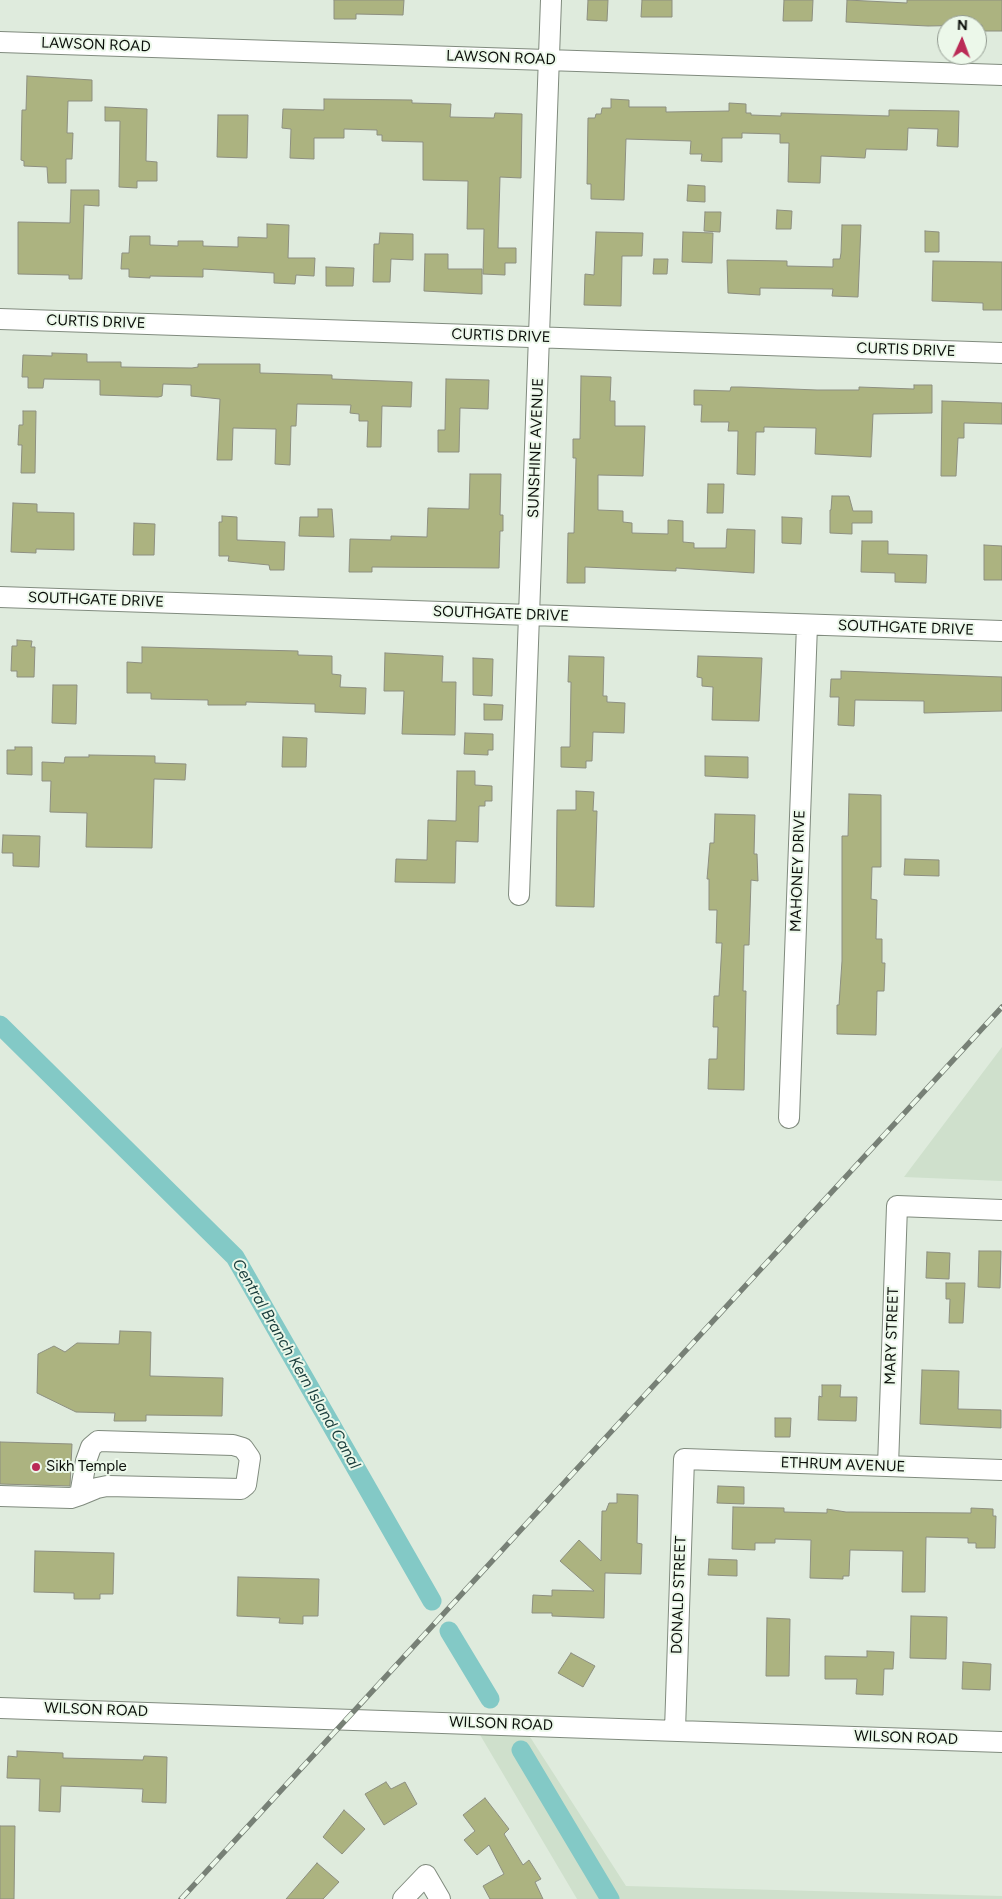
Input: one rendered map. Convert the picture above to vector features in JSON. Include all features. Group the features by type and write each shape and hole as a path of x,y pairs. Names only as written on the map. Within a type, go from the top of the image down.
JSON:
{"street":[{"name":"SUNSHINE AVENUE","path":"519,895 551,0"},
{"name":"LAWSON ROAD","path":"0,42 1002,75"},
{"name":"CURTIS DRIVE","path":"0,319 1002,353"},
{"name":"SOUTHGATE DRIVE","path":"0,597 1002,632"},
{"name":"MAHONEY DRIVE","path":"789,1118 807,625"},
{"name":"MARY STREET","path":"888,1466 897,1206 1002,1210"},
{"path":"0,1496 55,1498 80,1496 97,1488 107,1486 241,1489 246,1485 250,1458 243,1448 233,1445 98,1441 91,1447 86,1460 80,1496"},
{"name":"ETHRUM AVENUE","path":"684,1459 1002,1470"},
{"name":"DONALD STREET","path":"675,1730 684,1459"},
{"name":"WILSON ROAD","path":"0,1708 1002,1742"},
{"path":"403,1899 426,1874 440,1899"}],"shaded area":[{"path":"1002,1047 1002,1181 904,1177"},
{"path":"473,1723 523,1726 626,1886 1002,1896 1002,1899 577,1899"}],"building":[{"path":"334,0 404,0 403,15 356,14 356,19 334,19"},
{"path":"588,0 608,0 607,21 587,20"},
{"path":"642,0 672,0 672,17 641,17"},
{"path":"784,0 813,0 812,21 783,21"},
{"path":"847,0 907,3 907,0 1002,0 1002,31 987,31 987,15 937,15 937,26 846,22"},
{"path":"27,76 92,80 92,101 68,101 67,133 73,133 72,159 66,159 66,183 48,183 47,167 24,166 24,161 21,160 22,110 26,110"},
{"path":"324,99 412,100 412,103 451,104 450,117 494,118 495,113 522,114 521,178 500,177 498,248 516,248 516,263 505,263 505,275 483,274 484,229 467,229 468,181 423,180 423,142 382,141 382,135 377,135 377,130 344,129 344,138 314,138 314,159 290,158 291,129 282,128 283,109 324,110"},
{"path":"611,99 629,100 629,107 666,107 666,112 729,111 729,103 746,104 746,113 751,113 751,115 781,116 781,113 889,116 889,110 959,111 958,147 937,146 938,129 908,128 907,150 866,149 865,158 821,156 820,183 788,182 789,143 780,143 780,134 742,133 742,138 722,138 722,162 701,161 702,154 690,154 691,141 626,139 624,200 591,199 591,184 587,184 588,118 595,118 596,114 601,114 602,108 611,108"},
{"path":"105,107 147,109 146,161 157,162 157,181 137,181 137,188 119,187 120,121 105,121"},
{"path":"218,115 248,115 247,158 217,157"},
{"path":"688,185 705,186 705,202 687,201"},
{"path":"71,190 99,190 99,206 84,205 82,279 69,279 69,275 18,274 18,222 70,223"},
{"path":"777,210 792,211 791,229 776,229"},
{"path":"705,212 721,212 720,232 704,231"},
{"path":"267,224 289,225 288,258 315,258 314,276 296,275 295,284 274,283 274,273 203,269 203,277 150,276 150,278 129,277 129,269 121,269 122,253 129,253 130,236 150,236 150,245 178,246 178,241 203,241 203,246 238,247 238,237 267,238"},
{"path":"842,225 861,225 858,297 832,296 833,289 760,288 760,295 728,293 727,260 787,261 787,266 833,267 833,259 840,259"},
{"path":"925,231 939,232 939,252 925,252"},
{"path":"596,232 643,233 642,256 622,256 621,306 584,305 585,274 594,275"},
{"path":"683,232 713,233 712,263 682,262"},
{"path":"380,233 413,234 413,260 391,259 390,282 373,282 374,244 379,244"},
{"path":"425,254 448,254 448,269 482,269 482,294 424,291"},
{"path":"654,259 668,259 667,274 653,274"},
{"path":"933,261 1002,262 1002,310 983,310 983,303 932,301"},
{"path":"326,267 354,268 353,286 326,286"},
{"path":"52,353 87,354 87,362 121,362 121,367 192,368 198,367 198,364 260,364 260,373 332,375 332,379 412,382 411,407 382,406 381,447 367,447 368,421 359,421 359,414 350,413 351,405 297,404 296,426 291,426 290,465 275,464 276,429 233,428 232,460 217,460 220,399 191,396 191,385 163,384 162,396 158,397 100,395 100,380 44,379 43,388 28,388 28,377 22,377 23,355 52,356"},
{"path":"581,376 611,377 610,401 615,401 615,426 645,426 643,476 598,475 598,510 623,511 623,522 632,523 632,533 668,534 668,520 683,521 683,542 694,543 694,548 726,548 727,529 755,530 754,573 676,568 676,571 585,567 585,583 567,583 568,533 574,533 576,458 573,458 573,439 580,439"},
{"path":"446,379 489,380 488,409 460,408 459,452 438,452 438,430 445,430"},
{"path":"914,385 932,385 932,413 873,414 871,457 815,454 816,428 764,427 764,432 756,432 755,475 737,474 738,431 728,431 729,422 701,422 702,405 694,405 694,390 730,391 731,387 817,390 859,390 859,387 914,389"},
{"path":"942,401 1002,403 1002,424 964,423 964,438 958,438 956,476 941,476"},
{"path":"23,411 36,411 35,473 21,473 22,445 18,445 19,425 23,425"},
{"path":"470,474 501,474 500,515 503,515 503,531 500,531 499,568 372,567 372,572 349,572 350,539 391,540 391,536 427,537 428,508 469,509"},
{"path":"708,484 724,484 723,513 707,513"},
{"path":"832,496 849,496 853,511 872,511 872,523 852,523 852,534 830,533"},
{"path":"13,503 37,504 37,512 74,513 74,550 36,549 36,553 11,552"},
{"path":"318,509 332,509 334,537 299,536 300,517 318,517"},
{"path":"222,516 237,517 237,540 285,542 284,570 270,570 269,565 228,561 229,556 219,556 219,522 222,522"},
{"path":"782,517 802,518 801,544 782,543"},
{"path":"134,523 155,524 154,555 133,555"},
{"path":"862,541 888,541 888,554 927,555 926,583 895,582 895,573 861,572"},
{"path":"984,545 1002,546 1002,580 984,580"},
{"path":"17,640 32,641 31,647 35,647 34,677 17,677 17,671 11,671 12,646 17,646"},
{"path":"142,647 298,651 298,655 332,656 332,674 341,675 340,687 366,688 365,714 315,712 315,704 246,702 246,705 208,705 208,700 151,699 151,693 127,693 127,662 142,663"},
{"path":"385,653 443,656 442,682 456,682 455,735 402,734 404,691 384,691"},
{"path":"569,656 604,657 603,696 607,696 607,702 625,703 624,733 593,732 592,761 586,761 586,768 561,767 561,747 570,747 571,682 568,682"},
{"path":"698,656 762,658 759,721 712,720 713,687 702,686 702,678 697,677"},
{"path":"473,658 493,659 492,696 473,695"},
{"path":"841,671 1002,677 1002,711 924,713 924,701 855,700 854,726 838,725 839,697 830,697 831,679 841,679"},
{"path":"53,685 77,685 76,724 52,723"},
{"path":"484,704 503,705 502,720 484,720"},
{"path":"465,733 493,734 493,750 488,750 488,755 464,754"},
{"path":"283,737 307,738 306,767 282,767"},
{"path":"15,747 32,747 32,775 7,774 7,750 15,750"},
{"path":"89,755 155,756 155,763 186,764 185,780 154,779 152,848 86,847 87,813 50,812 51,781 42,781 42,762 64,763 65,757 89,757"},
{"path":"705,756 748,757 748,778 705,776"},
{"path":"457,771 475,771 475,785 492,786 492,801 485,801 485,806 479,806 478,842 456,841 455,883 395,882 396,859 427,860 428,820 456,821"},
{"path":"576,791 594,792 593,811 597,811 594,907 556,906 557,810 576,810"},
{"path":"849,794 881,795 881,867 872,867 871,899 877,900 876,939 882,939 882,963 885,963 884,991 877,991 876,1035 837,1034 837,1005 839,1005 842,961 842,836 848,836"},
{"path":"715,814 755,815 754,854 757,854 758,881 751,880 749,945 744,945 743,991 746,991 744,1090 708,1089 709,1059 717,1059 718,1027 713,1027 714,996 719,996 722,943 716,943 717,910 709,910 709,879 707,879 710,843 714,843"},
{"path":"3,835 40,836 39,867 13,866 13,853 2,853"},
{"path":"905,859 939,860 939,876 904,875"},
{"path":"979,1251 1001,1251 1000,1288 978,1287"},
{"path":"927,1252 950,1253 949,1279 926,1278"},
{"path":"946,1283 965,1283 963,1323 949,1323 950,1299 946,1299"},
{"path":"120,1331 151,1332 150,1376 223,1378 222,1416 146,1415 146,1421 114,1421 115,1413 76,1412 37,1393 38,1354 54,1346 65,1352 77,1343 119,1344"},
{"path":"922,1370 959,1371 958,1409 1001,1410 1001,1428 920,1424"},
{"path":"822,1385 841,1385 840,1397 857,1397 856,1421 818,1420 819,1396 822,1397"},
{"path":"775,1418 791,1418 790,1437 775,1437"},
{"name":"Sikh Temple","path":"0,1442 72,1444 70,1486 0,1484"},
{"path":"718,1486 744,1487 744,1504 717,1503"},
{"path":"617,1494 638,1495 637,1543 642,1544 641,1574 605,1573 604,1618 552,1616 552,1613 532,1613 533,1595 552,1596 552,1590 594,1591 560,1561 579,1540 601,1561 602,1511 606,1511 609,1503 617,1503"},
{"path":"733,1507 784,1508 784,1512 827,1513 827,1509 846,1512 971,1513 971,1508 993,1509 993,1516 996,1516 995,1548 976,1548 976,1543 968,1543 968,1538 926,1537 925,1592 902,1592 903,1551 850,1550 849,1576 843,1576 843,1579 810,1578 811,1540 775,1539 775,1543 755,1543 755,1550 732,1549"},
{"path":"35,1551 114,1553 113,1594 100,1594 100,1599 74,1599 74,1593 34,1592"},
{"path":"709,1559 737,1560 737,1576 708,1575"},
{"path":"238,1577 319,1579 318,1616 303,1616 303,1624 279,1623 280,1618 237,1616"},
{"path":"911,1616 947,1617 946,1659 910,1658"},
{"path":"767,1618 790,1619 789,1676 766,1676"},
{"path":"867,1651 894,1652 893,1669 884,1669 883,1695 856,1694 857,1679 825,1679 825,1656 867,1657"},
{"path":"571,1653 595,1666 583,1687 558,1673"},
{"path":"963,1662 991,1664 990,1690 962,1689"},
{"path":"17,1751 63,1753 63,1758 143,1760 144,1756 167,1757 166,1803 142,1802 143,1789 61,1786 60,1812 39,1811 40,1779 7,1778 8,1756 17,1757"},
{"path":"386,1782 391,1789 405,1782 417,1804 384,1825 365,1794"},
{"path":"485,1798 509,1829 504,1834 523,1865 529,1860 541,1879 535,1882 543,1899 490,1899 483,1886 504,1874 489,1845 477,1855 464,1840 475,1831 463,1815"},
{"path":"344,1810 365,1829 342,1854 323,1837"},
{"path":"0,1826 15,1826 14,1899 0,1899"},
{"path":"317,1863 339,1882 323,1899 286,1899"}],"waterway":[{"name":"Central Branch Kern Island Canal","path":"0,1025 235,1257 432,1601"},
{"name":"Central Branch Kern Island Canal","path":"449,1631 490,1699"},
{"name":"Central Branch Kern Island Canal","path":"521,1750 610,1899"}],"railway":[{"path":"181,1899 1002,1007"}],"place":[{"name":"Sikh Temple","path":"36,1467"}]}
